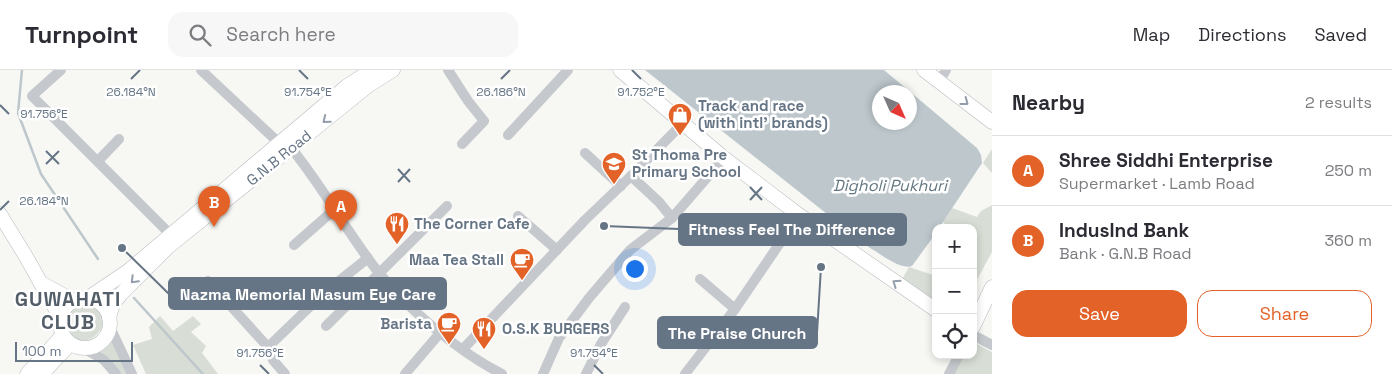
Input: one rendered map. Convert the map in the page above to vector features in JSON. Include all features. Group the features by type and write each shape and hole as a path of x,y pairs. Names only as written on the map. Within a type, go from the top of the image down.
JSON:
{"main road":[{"name":"G.N.B Road","path":"109,322 113,304 168,247 347,86 372,70"},
{"name":"G.N.B Road","path":"88,298 116,279 284,143 393,70"},
{"path":"620,70 724,158 800,215 932,307"},
{"path":"924,70 942,76 992,122"},
{"path":"0,216 61,317"},
{"path":"41,283 74,301"},
{"path":"977,319 992,287"},
{"path":"88,298 101,304 109,322 102,341 90,348 72,342 60,327 61,317 67,306 74,301 88,298"},
{"path":"27,374 72,342"},
{"path":"42,374 72,342"}],"street":[{"path":"61,70 32,96 170,234"},
{"path":"201,70 284,143 325,192 380,274 420,315 440,333 487,366 502,374"},
{"path":"448,70 468,101 484,121 462,144"},
{"path":"508,135 568,70"},
{"path":"463,349 584,220 621,186 682,124"},
{"path":"98,161 119,139"},
{"path":"585,153 621,186"},
{"path":"543,374 559,338 589,298 630,250 672,218 724,158"},
{"path":"631,176 659,202 672,218"},
{"path":"326,326 447,206"},
{"path":"294,245 336,209"},
{"path":"686,374 735,309 800,215"},
{"path":"518,216 557,250"},
{"path":"268,347 324,292 368,258"},
{"path":"700,279 735,309"},
{"path":"208,281 268,347 273,360 285,374"},
{"path":"586,374 601,344 626,307"},
{"path":"109,322 132,374"},
{"path":"405,374 440,333"},
{"path":"977,337 992,345"},
{"path":"72,342 104,360 116,374"},
{"path":"950,374 957,359"}],"shaded area":[{"path":"992,149 992,173 983,163"},
{"path":"992,205 992,252 977,280 977,224 945,224 943,222 952,208 977,217 981,211"},
{"path":"909,267 932,275 932,302 900,283"},
{"path":"83,302 96,304 103,310 105,318 102,327 96,334 88,340 79,341 69,336 64,324 69,313"},
{"path":"160,316 173,331 193,316 201,324 191,332 206,346 202,353 218,374 146,374 133,345 152,339 149,327"},
{"path":"112,335 129,374 120,374 97,351 111,340"},
{"path":"977,344 992,352 992,374 954,374 960,359 977,359"}],"water":[{"name":"Digholi Pukhuri","path":"645,70 884,70 902,85 872,85 872,130 917,130 917,98 977,148 981,155 982,163 942,224 932,224 932,238 912,266 907,267 896,264 870,248"}],"waterway":[{"path":"22,70 18,113 41,174 98,259"},
{"path":"134,298 203,374"}],"place":[{"name":"Track and race (with intl' brands)","path":"680,136"},
{"name":"St Thoma Pre Primary School","path":"614,185"},
{"name":"Fitness Feel The Difference","path":"604,226"},
{"name":"IndusInd Bank","path":"214,227"},
{"name":"Shree Siddhi Enterprise","path":"341,231"},
{"name":"The Corner Cafe","path":"397,245"},
{"name":"Nazma Memorial Masum Eye Care","path":"122,248"},
{"name":"The Praise Church","path":"821,267"},
{"name":"Maa Tea Stall","path":"522,281"},
{"name":"Barista","path":"449,345"},
{"name":"O.S.K BURGERS","path":"484,350"}],"district":[{"name":"GUWAHATI CLUB","path":"68,310"}]}
